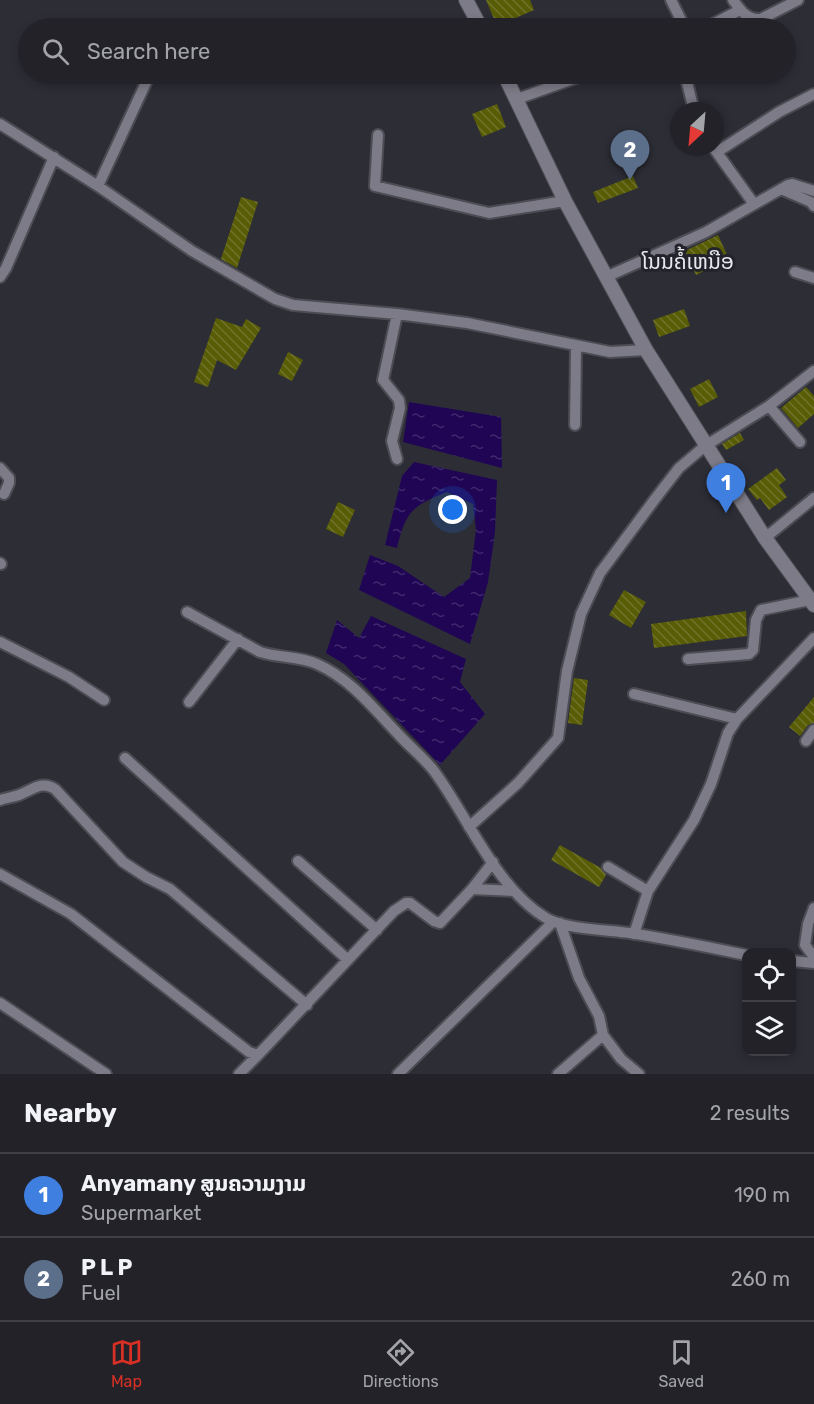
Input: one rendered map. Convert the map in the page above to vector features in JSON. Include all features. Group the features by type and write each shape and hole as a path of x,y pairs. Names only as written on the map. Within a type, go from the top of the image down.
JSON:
{"main road":[{"path":"466,0 476,18"},
{"path":"509,84 565,201 646,350 765,538 812,603"}],"street":[{"path":"671,0 680,18"},
{"path":"733,0 749,18"},
{"path":"765,18 798,0"},
{"path":"724,18 740,10"},
{"path":"98,186 145,84"},
{"path":"517,99 559,84"},
{"path":"687,84 692,102"},
{"path":"724,144 814,94"},
{"path":"0,124 98,186 192,251 275,299 293,305 467,323 576,347 610,352 646,350"},
{"path":"378,135 375,186 489,213 565,201"},
{"path":"720,156 754,204"},
{"path":"0,277 54,157"},
{"path":"606,277 706,232 792,184 814,191"},
{"path":"782,189 811,202 814,210"},
{"path":"795,272 814,278"},
{"path":"397,314 383,380 399,400 400,408 392,441 397,459"},
{"path":"575,425 576,347"},
{"path":"469,827 518,783 558,738 567,671 580,614 600,573 679,468 705,446 770,406 814,371"},
{"path":"770,406 800,442"},
{"path":"0,468 9,478 4,494"},
{"path":"765,538 814,498"},
{"path":"688,659 749,654 753,650 757,615 761,610 812,603"},
{"path":"187,612 260,652 288,656 316,664 341,678 358,692 433,770 513,891 533,909 556,922 742,954"},
{"path":"634,934 648,891 694,820 711,784 728,734 737,719 814,638"},
{"path":"189,702 238,639"},
{"path":"0,642 69,677 104,700"},
{"path":"634,694 737,719"},
{"path":"806,741 814,730"},
{"path":"125,759 348,960"},
{"path":"0,800 19,795 41,785 49,785 55,789 123,862 170,889 307,1005"},
{"path":"298,861 377,930"},
{"path":"238,1074 307,1005 394,911 410,903 434,921 440,922 472,890 493,862"},
{"path":"608,867 648,891"},
{"path":"0,874 71,914 249,1052 258,1055"},
{"path":"472,890 513,891"},
{"path":"814,908 808,924 805,945 814,957"},
{"path":"556,922 579,978 599,1016 603,1035 621,1059 639,1074"},
{"path":"398,1074 556,922"},
{"path":"796,961 814,963"},
{"path":"0,1003 106,1074"},
{"path":"558,1074 603,1035"}],"water":[{"path":"409,402 501,417 502,468 403,442"},
{"path":"414,462 497,480 495,532 488,582 470,644 359,590 370,555 398,566 444,597 470,578 476,530 473,504 447,492 426,501 412,511 397,548 385,545 402,476"},
{"path":"371,616 466,659 460,682 485,714 440,765 344,664 326,653 337,620 359,638"}],"building":[{"path":"486,0 530,0 534,10 516,18 494,18"},
{"path":"497,104 506,127 482,137 472,114"},
{"path":"633,176 638,188 598,203 593,192"},
{"path":"241,197 258,202 237,268 221,259"},
{"path":"718,235 729,259 696,275 685,251"},
{"path":"684,309 690,326 659,337 653,320"},
{"path":"216,318 242,327 246,319 261,328 236,370 217,360 208,387 194,382"},
{"path":"288,352 303,360 292,381 278,374"},
{"path":"709,379 718,397 699,407 690,389"},
{"path":"806,387 814,396 814,414 798,428 781,408"},
{"path":"740,433 744,440 726,450 722,444"},
{"path":"777,468 786,480 779,485 787,497 769,510 760,498 757,500 748,489"},
{"path":"338,502 355,510 343,537 326,529"},
{"path":"624,590 646,602 631,628 609,615"},
{"path":"746,611 747,636 654,648 651,624"},
{"path":"574,678 588,680 582,725 568,723"},
{"path":"814,697 814,723 808,725 800,736 789,727"},
{"path":"560,845 601,868 606,875 599,887 551,860"}],"place":[{"name":"P L P","path":"630,180"},
{"name":"Anyamany ສູນຄວາມງາມ","path":"726,513"}],"district":[{"name":"ໂນນຄໍ້ເຫນືອ","path":"688,262"}]}
